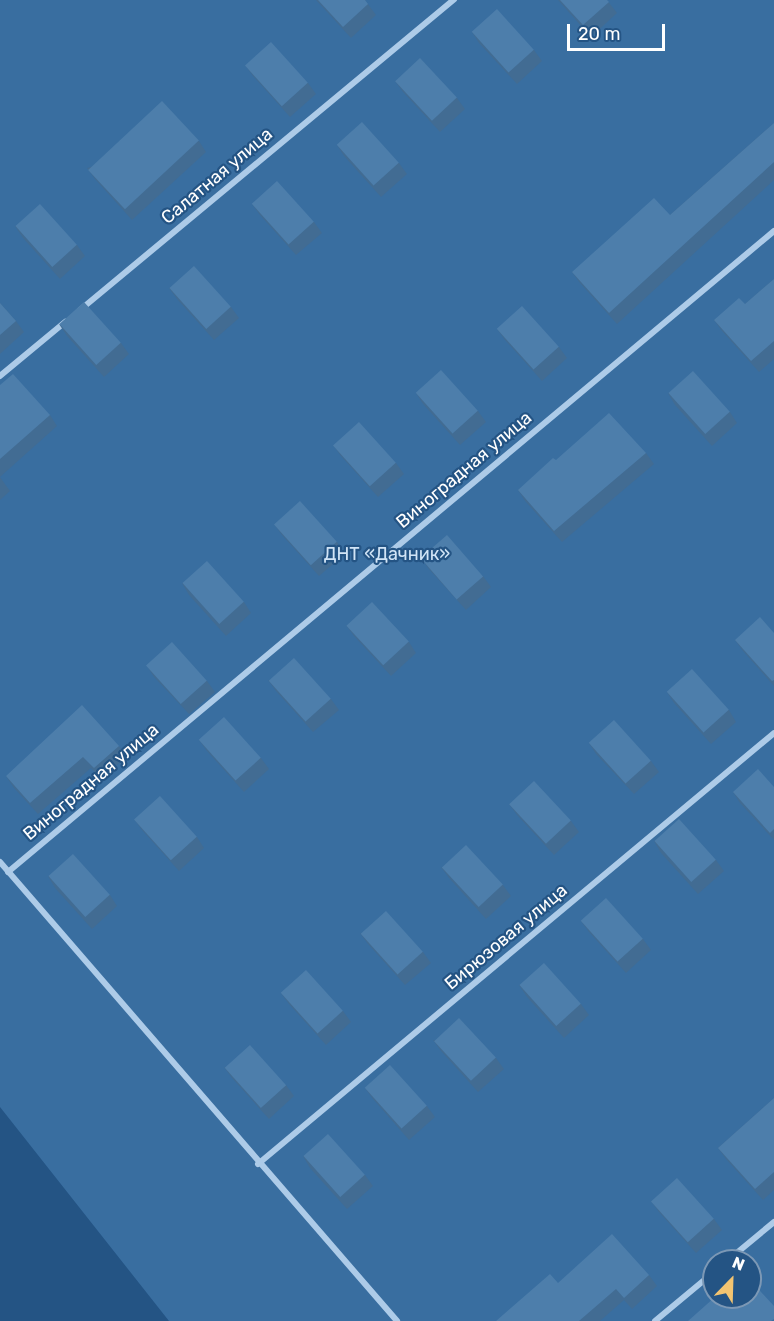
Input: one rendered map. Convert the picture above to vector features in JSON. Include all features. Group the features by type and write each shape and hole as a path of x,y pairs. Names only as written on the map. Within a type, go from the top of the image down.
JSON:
{"street":[{"name":"Салатная улица","path":"0,376 454,0"},
{"name":"Виноградная улица","path":"8,872 774,231"},
{"name":"Бирюзовая улица","path":"258,1164 774,733"},
{"path":"0,862 258,1164 397,1321"},
{"path":"742,1249 774,1222"},
{"path":"655,1321 702,1282"}],"green space":[{"name":"ДНТ «Дачник»","path":"0,0 774,0 774,1321 169,1321 0,1107"}],"building":[{"path":"318,0 365,0 368,4 343,27"},
{"path":"560,0 607,0 609,2 583,25"},
{"path":"497,9 534,50 509,73 472,32"},
{"path":"271,42 308,83 282,106 245,65"},
{"path":"420,58 457,97 432,121 395,81"},
{"path":"162,101 199,140 125,209 88,170"},
{"path":"362,122 399,163 374,186 337,145"},
{"path":"774,123 774,162 609,313 572,272 654,198 670,215"},
{"path":"277,181 314,222 289,245 252,204"},
{"path":"40,204 77,245 52,267 15,226"},
{"path":"194,266 231,307 206,329 169,288"},
{"path":"774,279 774,341 751,361 714,320 739,298 745,304"},
{"path":"84,302 121,343 96,365 59,324"},
{"path":"0,303 16,321 0,335"},
{"path":"522,306 559,347 534,370 497,329"},
{"path":"441,370 478,411 453,434 416,393"},
{"path":"693,371 730,412 705,434 668,393"},
{"path":"13,374 50,415 0,459 0,385"},
{"path":"609,413 646,453 554,531 518,490 553,458 556,460"},
{"path":"359,422 396,463 370,486 333,445"},
{"path":"300,501 337,542 311,565 274,524"},
{"path":"447,535 483,577 457,599 421,558"},
{"path":"207,561 244,602 219,624 182,583"},
{"path":"372,602 409,641 383,665 346,626"},
{"path":"760,617 774,633 774,680 772,681 735,640"},
{"path":"172,642 207,681 181,704 146,665"},
{"path":"294,658 331,699 306,722 269,681"},
{"path":"692,669 729,710 704,733 667,692"},
{"path":"82,705 119,746 94,768 83,757 30,803 6,776"},
{"path":"224,717 261,758 236,781 199,740"},
{"path":"614,720 651,761 626,784 589,743"},
{"path":"758,769 774,787 774,829 770,833 733,792"},
{"path":"534,781 571,820 546,844 509,804"},
{"path":"160,796 197,837 171,860 134,819"},
{"path":"679,819 716,860 691,882 654,841"},
{"path":"466,845 503,884 479,907 442,868"},
{"path":"73,854 110,895 85,917 48,876"},
{"path":"606,898 643,939 618,962 581,921"},
{"path":"386,911 423,952 398,975 361,934"},
{"path":"544,963 581,1004 556,1026 519,985"},
{"path":"306,970 343,1011 318,1034 281,993"},
{"path":"459,1018 496,1057 471,1081 434,1041"},
{"path":"250,1045 286,1085 261,1108 225,1068"},
{"path":"390,1065 427,1106 402,1129 365,1088"},
{"path":"774,1098 774,1172 755,1189 718,1148"},
{"path":"328,1134 365,1175 340,1197 303,1156"},
{"path":"677,1178 714,1219 688,1242 651,1201"},
{"path":"612,1234 649,1275 624,1298 616,1289 579,1321 496,1321 550,1274 558,1283"},
{"path":"762,1293 774,1306 774,1319 771,1321 688,1321 702,1309 762,1309"}]}
